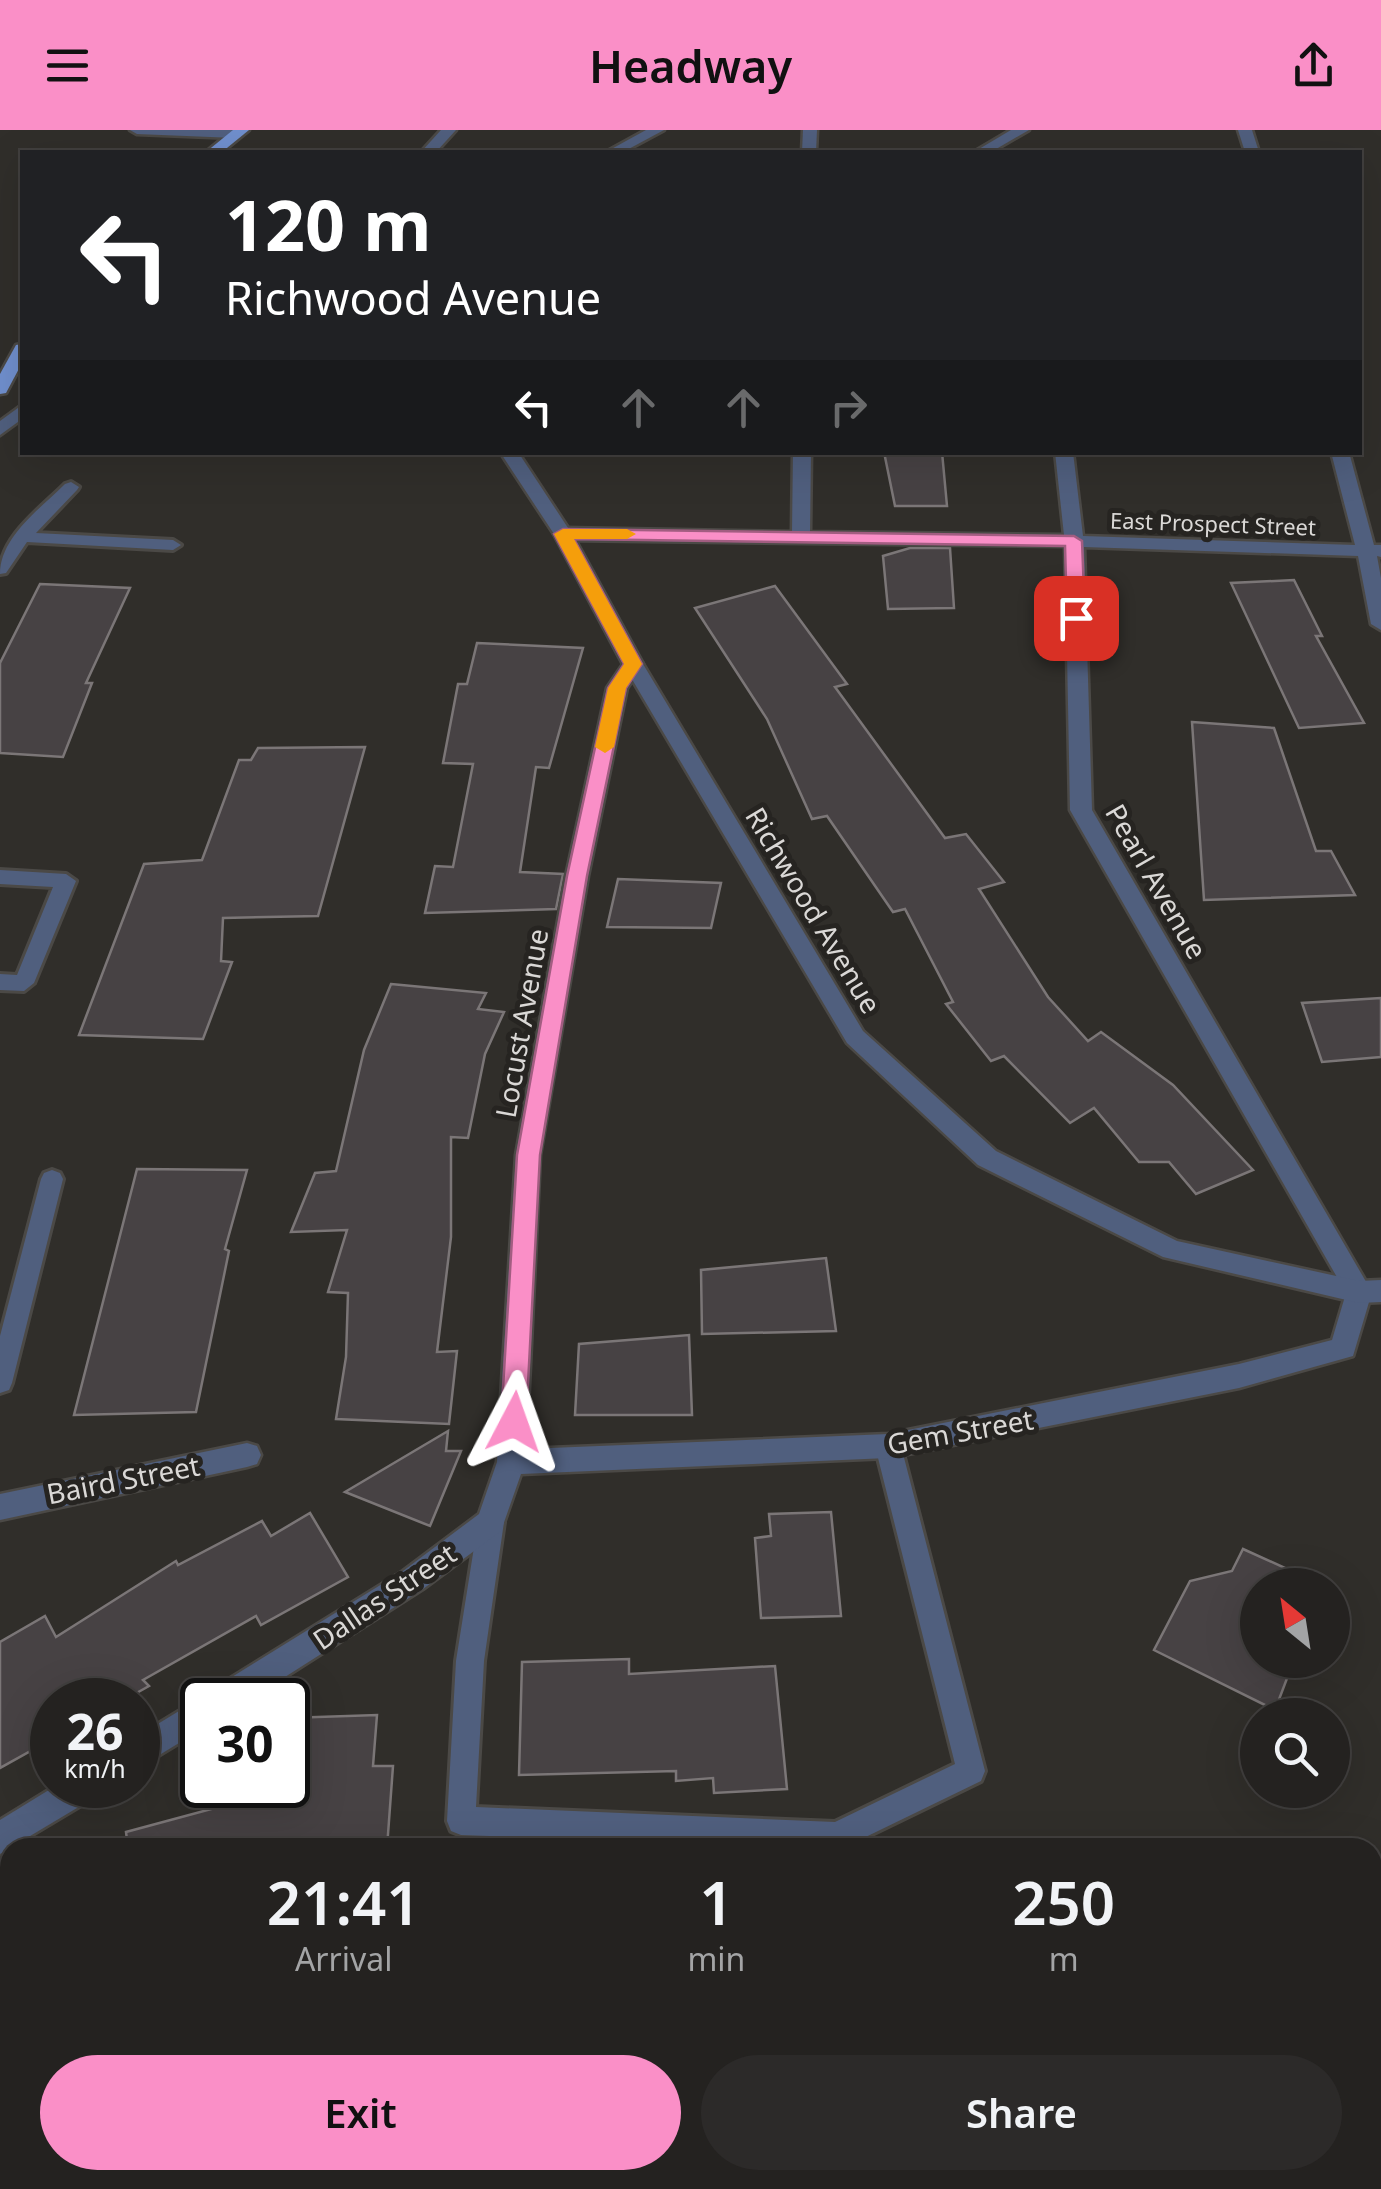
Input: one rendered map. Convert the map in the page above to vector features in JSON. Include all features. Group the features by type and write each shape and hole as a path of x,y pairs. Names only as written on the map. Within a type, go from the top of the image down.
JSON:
{"main road":[{"path":"215,150 238,132"},
{"path":"0,389 20,353"}],"street":[{"path":"137,130 238,132"},
{"path":"430,150 450,130"},
{"path":"617,150 657,130"},
{"path":"986,150 1027,134"},
{"path":"0,430 20,412"},
{"name":"Richwood Avenue","path":"511,455 563,534 633,664 855,1037 987,1158 1172,1250 1370,1292"},
{"path":"801,536 802,455"},
{"name":"Pearl Avenue","path":"1064,455 1074,541 1081,810 1370,1292"},
{"path":"1341,455 1374,551 1381,624"},
{"name":"East Prospect Street","path":"563,534 1074,541 1374,551"},
{"name":"Locust Avenue","path":"511,1462 528,1155 577,876 617,688 633,664"},
{"name":"Gem Street","path":"511,1462 888,1446 1239,1376 1343,1348 1370,1292"},
{"name":"Baird Street","path":"0,1506 247,1455"},
{"path":"491,1522 511,1462"},
{"name":"Dallas Street","path":"257,1678 414,1580 491,1522"},
{"path":"0,1838 49,1808"}],"lane":[{"path":"0,568 22,538 71,487"},
{"path":"22,538 172,545"},
{"path":"0,877 66,881 24,983 0,982"},
{"path":"0,1383 52,1179"},
{"path":"491,1522 470,1660 461,1821 836,1836 971,1771 888,1446"}],"building":[{"path":"885,455 942,455 947,506 895,506"},
{"path":"910,548 950,548 954,608 888,609 883,556"},
{"path":"1294,580 1322,636 1316,636 1364,723 1299,728 1231,583"},
{"path":"40,584 130,588 86,683 92,683 63,757 0,753 0,663"},
{"path":"775,586 847,684 835,687 945,838 966,834 1004,882 979,889 1048,997 1088,1041 1101,1032 1173,1085 1253,1170 1196,1194 1169,1162 1139,1162 1094,1108 1070,1123 1004,1056 991,1061 946,1004 953,1002 905,909 893,912 827,816 812,819 767,719 695,608"},
{"path":"477,643 583,648 549,768 536,767 520,872 563,874 556,909 425,913 435,866 453,867 473,764 443,763 458,684 467,684"},
{"path":"1192,722 1274,728 1316,851 1331,851 1355,895 1204,900"},
{"path":"365,747 318,916 223,918 221,961 232,962 203,1039 79,1035 144,864 202,860 239,760 251,760 258,748"},
{"path":"618,879 721,883 711,928 607,927"},
{"path":"391,984 486,993 478,1009 504,1012 485,1054 468,1138 451,1137 451,1237 437,1352 457,1351 449,1424 336,1419 346,1357 348,1293 328,1292 347,1230 291,1232 315,1173 336,1171 364,1050"},
{"path":"1381,998 1381,1057 1322,1062 1302,1003"},
{"path":"137,1169 247,1170 225,1249 229,1251 196,1412 74,1415"},
{"path":"826,1258 836,1331 702,1334 701,1270"},
{"path":"689,1335 692,1415 575,1415 579,1344"},
{"path":"448,1431 446,1451 461,1451 430,1526 345,1492"},
{"path":"831,1512 841,1616 761,1618 755,1538 771,1536 769,1514"},
{"path":"310,1513 348,1577 261,1625 256,1616 147,1678 30,1678 30,1751 0,1768 0,1642 45,1616 56,1637 176,1561 178,1565 262,1521 271,1536"},
{"path":"1243,1549 1285,1568 1240,1568 1240,1678 1287,1678 1280,1698 1251,1698 1154,1650 1190,1581 1232,1571"},
{"path":"629,1659 629,1674 775,1666 787,1789 714,1793 713,1778 676,1781 676,1771 519,1775 522,1662"},
{"path":"377,1715 373,1766 393,1766 388,1838 127,1838 126,1832 215,1808 310,1808 310,1717"}],"slow traffic":[{"path":"605,747 617,688 633,664 563,534 627,534"}],"route":[{"path":"514,1422 528,1155 577,876 617,688 633,664 563,534 1074,541 1076,618"}]}
